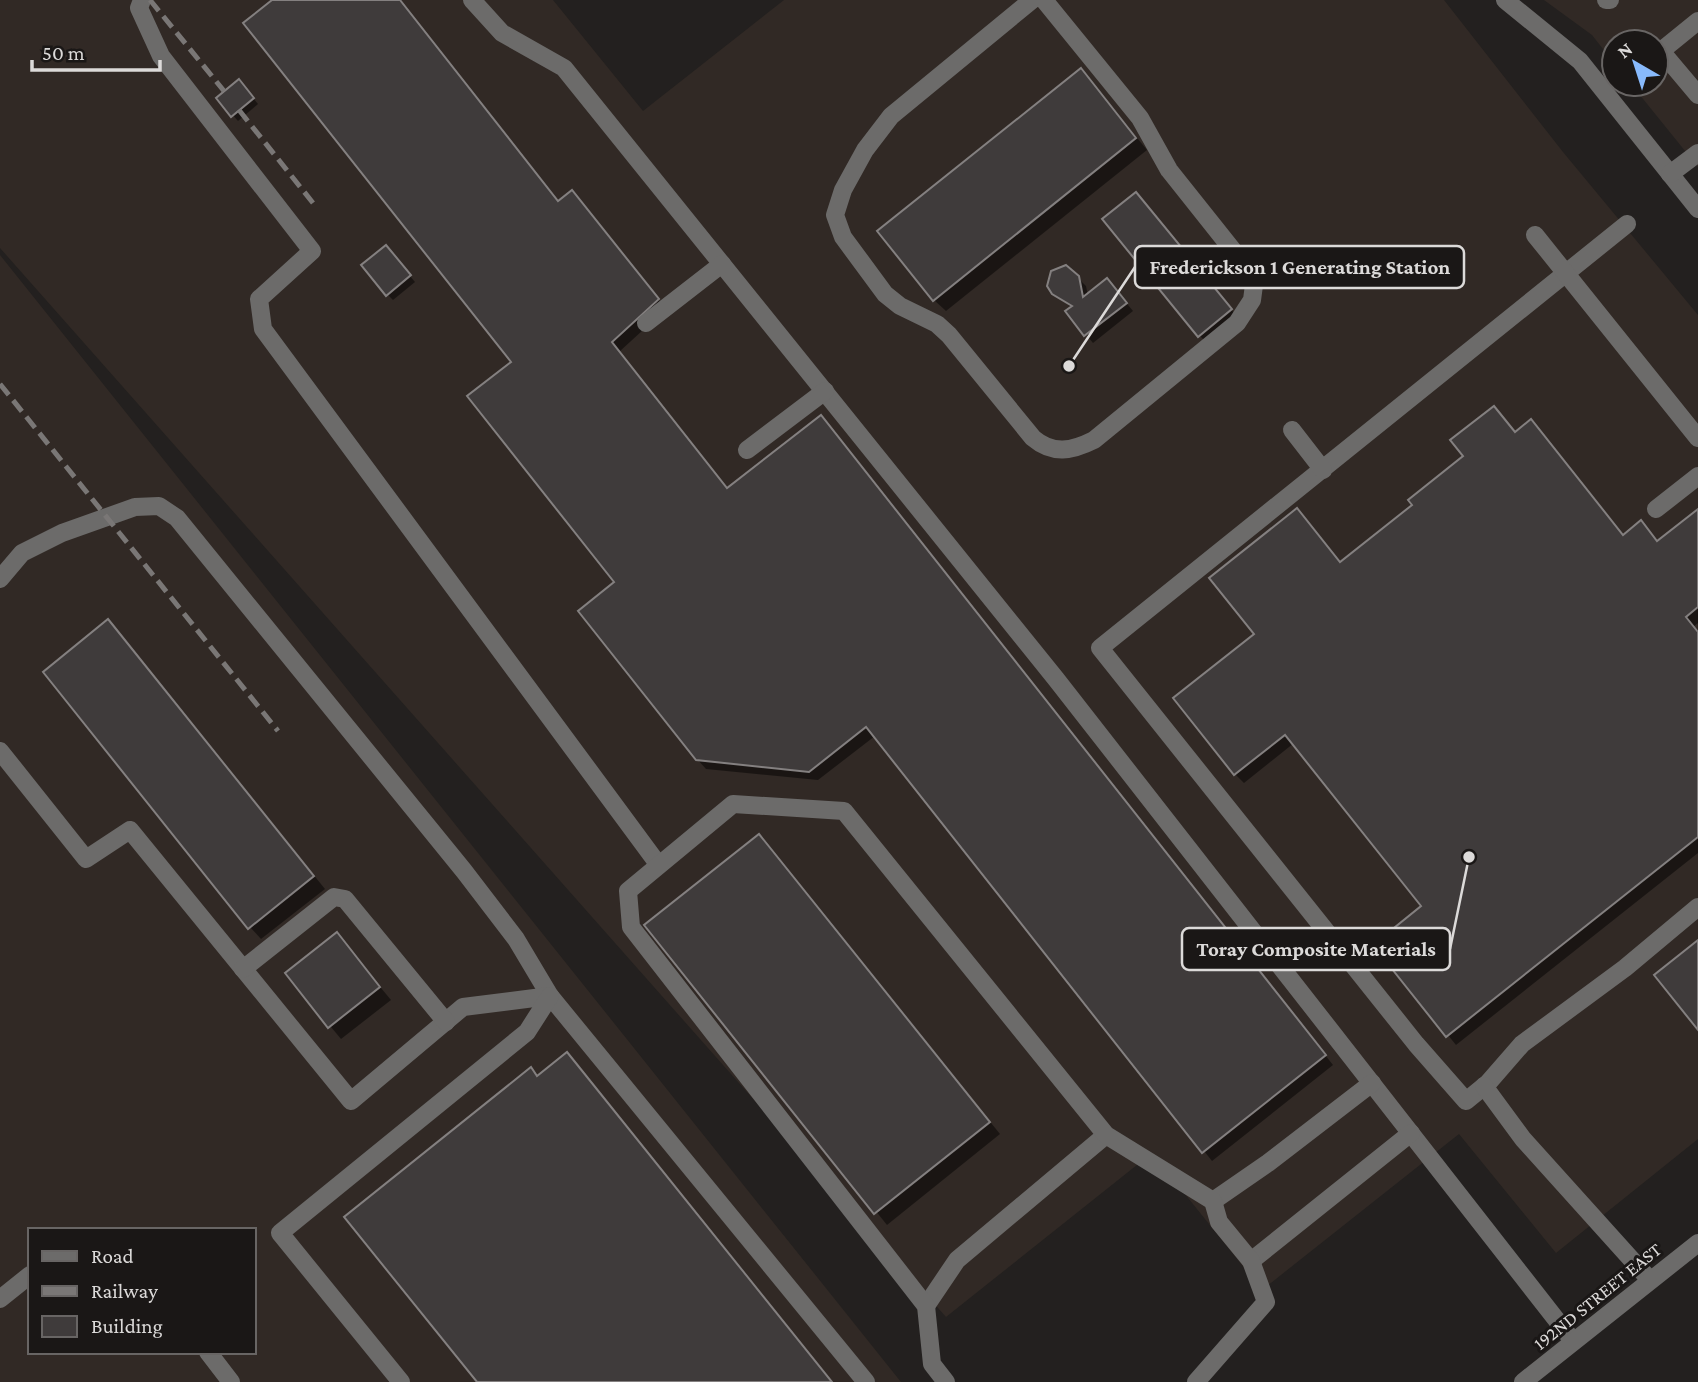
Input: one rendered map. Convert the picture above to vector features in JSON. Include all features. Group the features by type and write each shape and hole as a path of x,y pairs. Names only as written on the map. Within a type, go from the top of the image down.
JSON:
{"street":[{"path":"142,0 139,8 161,56 312,251 259,299 263,329 658,864"},
{"path":"472,0 502,33 564,68 1056,679 1573,1341"},
{"path":"1032,0 891,116 854,170 837,202 835,215 843,237 885,294 900,306 937,324 1032,438 1041,445 1060,450 1071,449 1094,440 1224,335 1247,312 1254,285 1243,263 1169,170 1140,118 1044,0"},
{"path":"1505,0 1580,61 1698,209"},
{"path":"1698,21 1661,51 1698,95"},
{"path":"1670,174 1698,153"},
{"path":"1627,224 1100,648 1416,1044 1466,1101 1484,1086 1522,1044 1625,968 1698,907"},
{"path":"1535,235 1698,438"},
{"path":"646,323 722,264"},
{"path":"747,450 825,391"},
{"path":"1292,430 1323,470"},
{"path":"1656,509 1698,476"},
{"path":"0,579 22,553 62,533 135,506 149,504 169,512 464,871 516,939 550,996 866,1382"},
{"path":"0,751 86,859 130,830 351,1101 464,1007 550,996"},
{"path":"946,1382 932,1364 926,1306 631,927 628,891 733,804 844,811 1105,1135 1213,1201 1219,1222 1251,1261 1266,1302 1196,1382"},
{"path":"243,969 334,897 345,899 446,1022"},
{"path":"401,1382 280,1233 527,1031 550,996"},
{"path":"1213,1201 1268,1163 1372,1083"},
{"path":"1484,1086 1523,1139 1650,1280"},
{"path":"1251,1261 1411,1133"},
{"path":"926,1306 957,1260 1105,1135"},
{"name":"192ND STREET EAST","path":"1523,1382 1698,1242"},
{"path":"0,1299 28,1277"},
{"path":"210,1354 231,1382"}],"shaded area":[{"path":"0,0 553,0 643,111 784,0 1444,0 1563,152 1698,315 1698,1139 1556,1253 1459,1134 1262,1290 1152,1153 946,1317 0,248"},
{"path":"1544,0 1698,0 1698,167 1642,98 1670,98 1670,28 1600,28 1600,45 1592,35"},
{"path":"0,255 901,1382 0,1382"}],"building":[{"path":"272,0 400,0 558,201 572,190 659,299 612,342 727,488 821,415 1326,1055 1202,1153 866,727 809,772 696,760 578,611 614,582 467,396 511,362 243,23"},
{"path":"1081,68 1136,138 933,301 877,231"},
{"path":"239,79 254,98 231,117 216,98"},
{"path":"1136,192 1232,309 1198,337 1102,219"},
{"path":"386,245 411,275 386,296 361,265"},
{"path":"1066,265 1079,276 1083,297 1107,278 1127,303 1084,336 1065,311 1072,306 1052,294 1047,286 1051,271"},
{"path":"1494,406 1515,432 1531,419 1623,535 1641,520 1657,541 1698,509 1698,607 1686,617 1698,632 1698,837 1446,1037 1373,945 1421,906 1285,735 1234,775 1173,698 1254,634 1209,578 1297,508 1340,562 1412,505 1408,500 1463,456 1450,440"},
{"path":"108,619 314,876 248,929 43,672"},
{"path":"759,834 990,1122 874,1214 644,925"},
{"path":"337,932 380,987 328,1028 285,973"},
{"path":"1698,940 1698,1030 1654,975"},
{"path":"567,1052 832,1382 477,1382 344,1217 531,1067 537,1076"}],"railway":[{"path":"150,0 224,91"},
{"path":"239,110 313,203"},
{"path":"0,384 278,731"}],"place":[{"name":"Frederickson 1 Generating Station","path":"1069,366"},
{"name":"Toray Composite Materials","path":"1469,857"}]}
